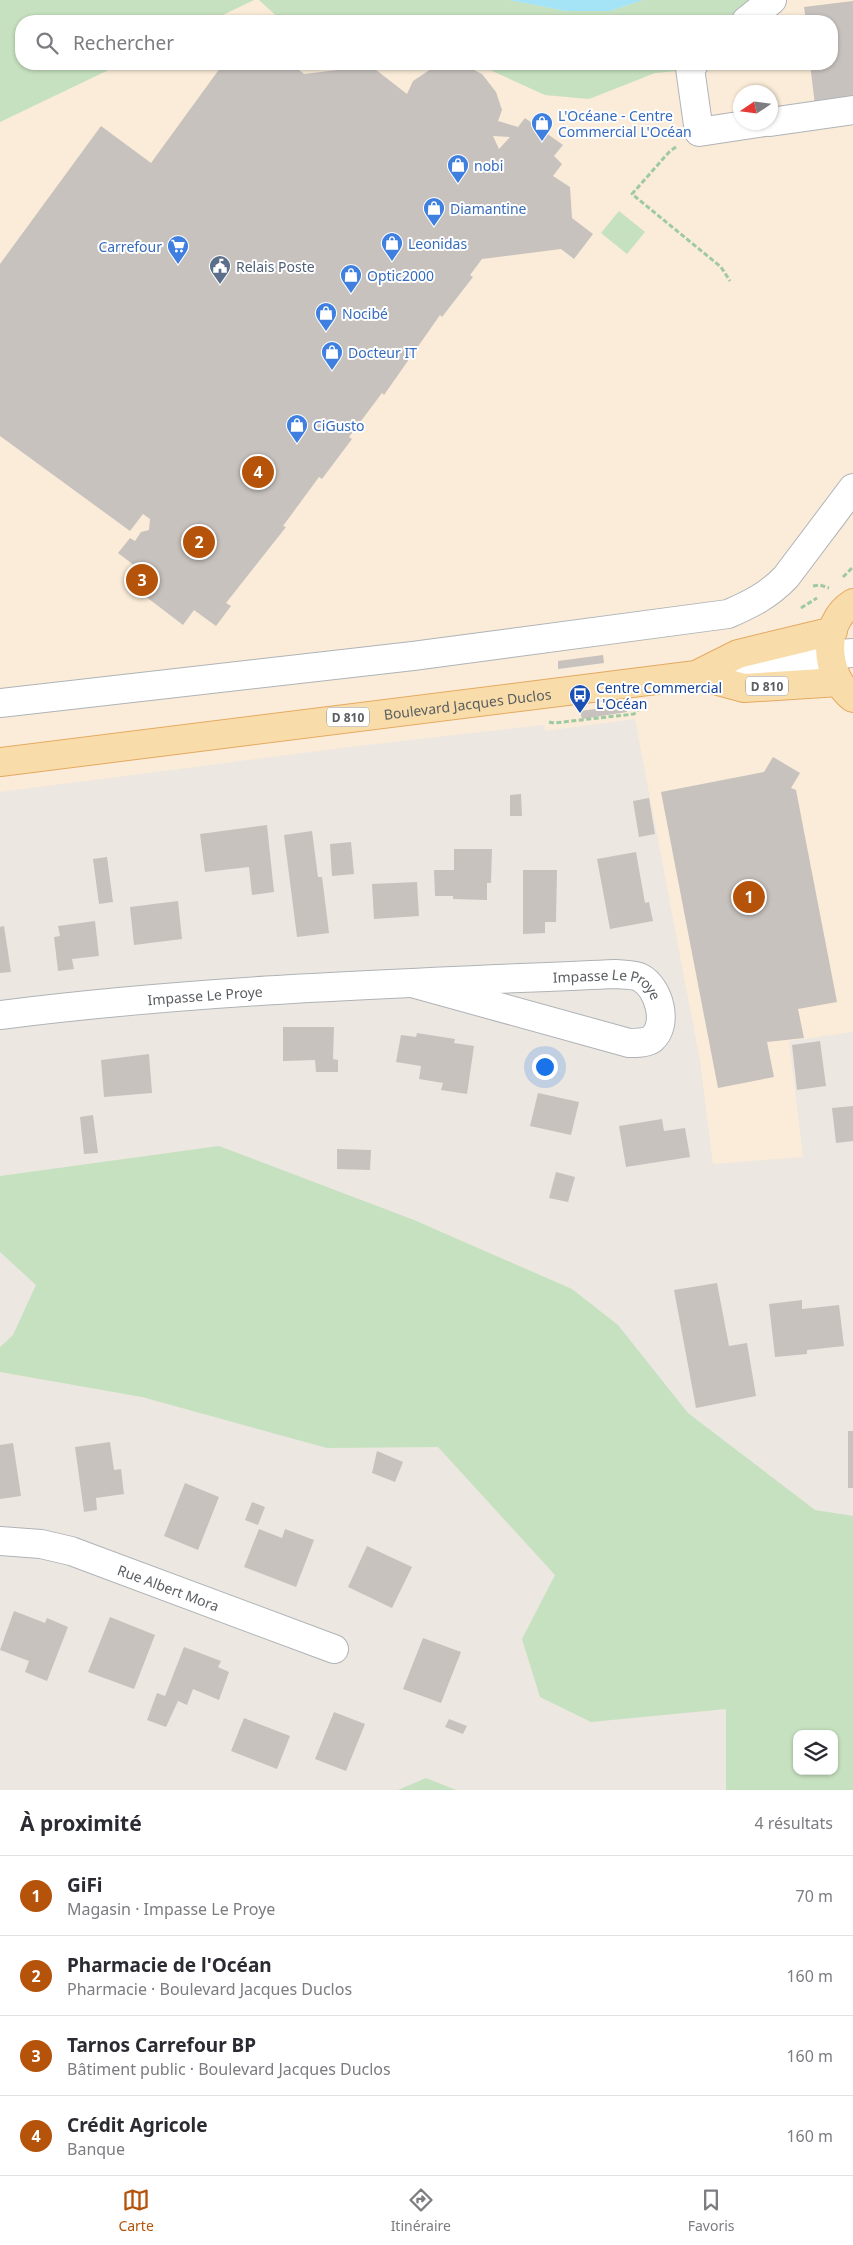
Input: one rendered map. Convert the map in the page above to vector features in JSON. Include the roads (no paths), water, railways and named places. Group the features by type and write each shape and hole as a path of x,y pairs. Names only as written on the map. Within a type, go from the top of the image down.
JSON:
{"main road":[{"path":"846,690 839,646 840,617 853,603"},
{"name":"Boulevard Jacques Duclos","path":"0,762 696,675 738,654 839,646"},
{"name":"Boulevard Jacques Duclos","path":"696,675 744,688 846,690"}],"street":[{"path":"753,15 772,0"},
{"path":"690,70 699,132 733,127"},
{"path":"778,121 853,110"},
{"path":"0,703 412,656 728,614 758,601 786,577 853,488"},
{"name":"Impasse Le Proye","path":"0,1015 209,994 412,983 615,974 640,977 656,993 661,1016 659,1028 651,1039 641,1043 629,1043 412,983"},
{"name":"Rue Albert Mora","path":"0,1541 41,1544 71,1551 334,1649"}],"water":[{"path":"509,0 643,0 610,11 566,11"}],"place":[{"name":"L'Océane - Centre Commercial L'Océan","path":"542,142"},
{"name":"nobi","path":"458,184"},
{"name":"Diamantine","path":"434,227"},
{"name":"Leonidas","path":"392,262"},
{"name":"Carrefour","path":"178,265"},
{"name":"Relais Poste","path":"220,285"},
{"name":"Optic2000","path":"351,294"},
{"name":"Nocibé","path":"326,332"},
{"name":"Docteur IT","path":"332,371"},
{"name":"CiGusto","path":"297,444"},
{"name":"Crédit Agricole","path":"258,472"},
{"name":"Pharmacie de l'Océan","path":"199,542"},
{"name":"Tarnos Carrefour BP","path":"142,580"},
{"name":"Centre Commercial L'Océan","path":"580,714"},
{"name":"GiFi","path":"749,897"}]}
